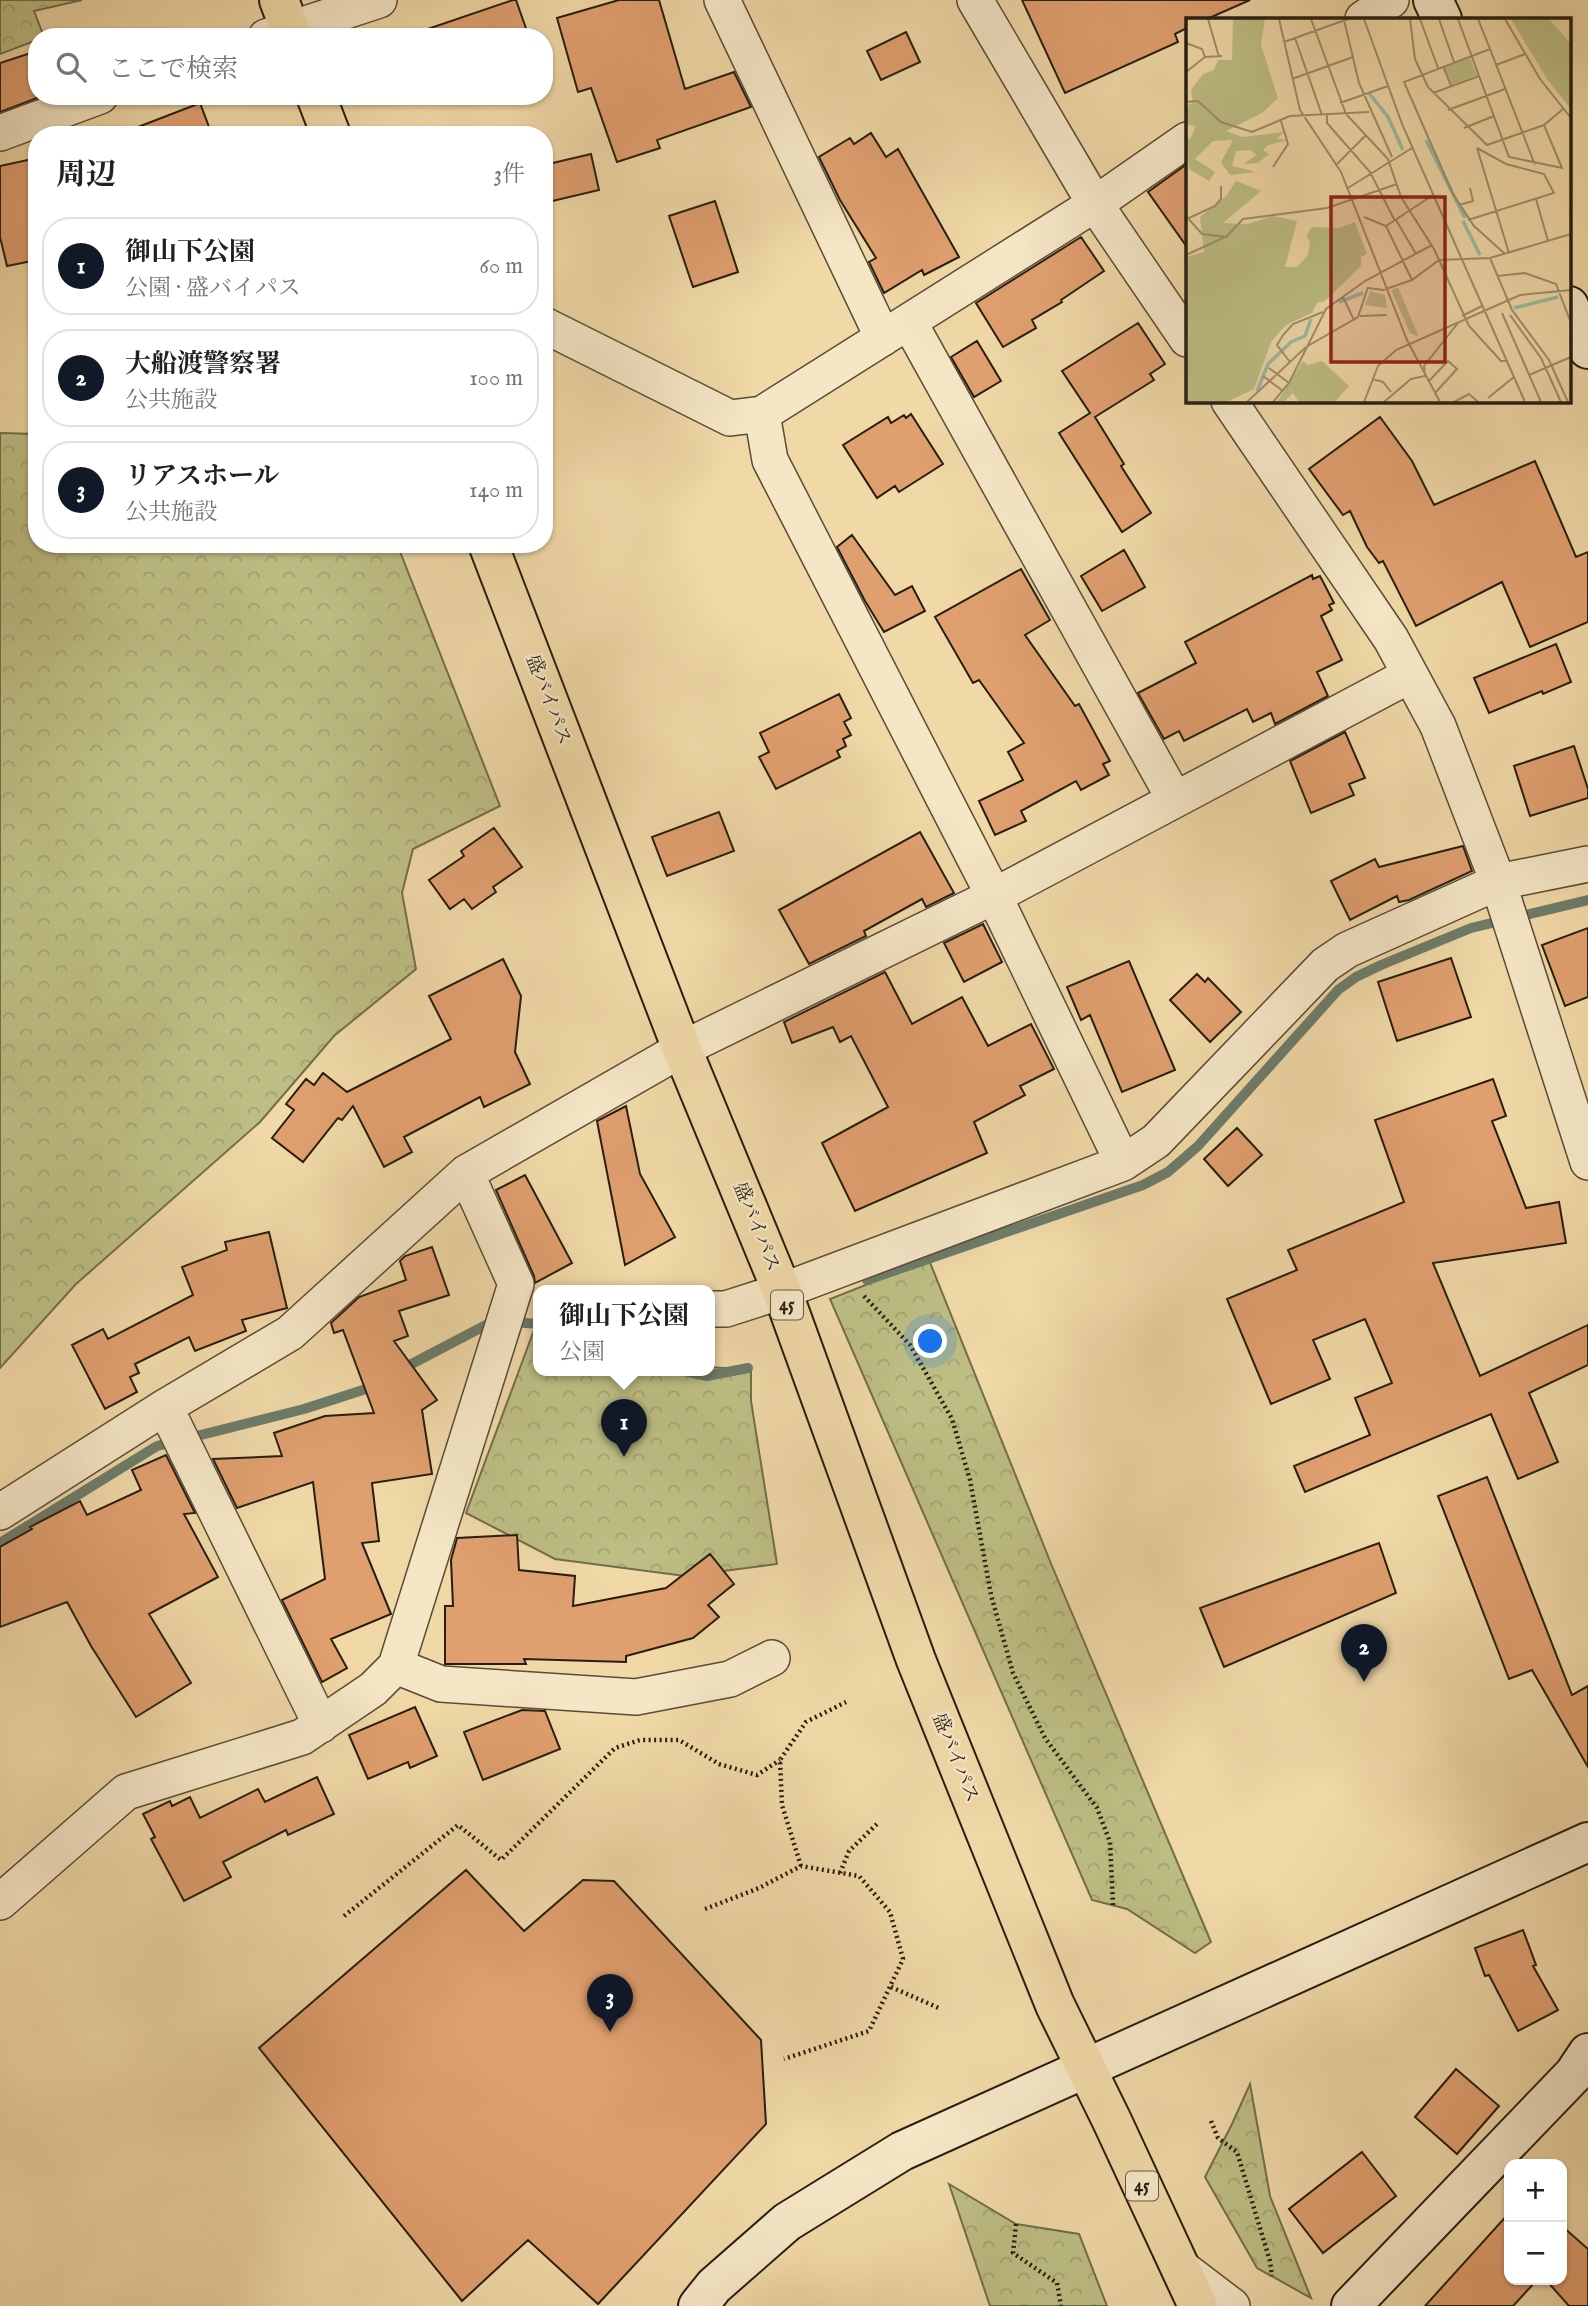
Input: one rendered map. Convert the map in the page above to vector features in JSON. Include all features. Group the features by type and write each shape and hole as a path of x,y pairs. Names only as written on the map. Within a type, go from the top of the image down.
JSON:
{"highway":[{"path":"319,105 328,126"},
{"name":"盛バイパス","path":"491,553 682,1049 782,1291 916,1660 1055,2006 1085,2066"},
{"name":"45","path":"1085,2066 1198,2306"}],"street":[{"path":"282,25 379,0"},
{"path":"722,0 896,330 1175,800"},
{"path":"975,0 1095,204 1186,339"},
{"path":"1364,18 1391,0"},
{"path":"1433,0 1442,18"},
{"path":"0,132 75,105"},
{"path":"553,330 730,418 762,414 1095,204 1186,141"},
{"path":"1570,308 1588,349"},
{"path":"1230,402 1391,639 1438,726 1505,906 1588,1162"},
{"path":"762,414 770,460 994,896 1124,1163"},
{"path":"0,1512 174,1426 290,1333 466,1173 682,1049 994,896 1410,675"},
{"path":"715,1309 726,1309 782,1291 1124,1163 1156,1141 1325,965 1348,950 1505,906 1588,864"},
{"path":"0,1902 126,1791 302,1737 373,1689 396,1666 499,1336 522,1291 466,1173"},
{"path":"174,1426 321,1725"},
{"path":"396,1666 441,1684 636,1697 730,1679 772,1658"},
{"path":"698,2306 714,2286 787,2222 902,2151 1009,2104 1085,2066 1588,1842"},
{"path":"1351,2306 1574,2074 1588,2053"},
{"path":"1178,2265 1232,2306"}],"path":[{"path":"840,1270 910,1345 953,1419 970,1480 991,1595 1013,1673 1045,1738 1097,1808 1110,1842 1113,1905"},
{"path":"344,1916 458,1825 501,1860 615,1748 640,1740 679,1740 719,1764 757,1775 780,1760 806,1722 846,1702"},
{"path":"780,1760 782,1805 801,1866"},
{"path":"840,1873 849,1851 878,1823"},
{"path":"705,1909 759,1888 801,1866 859,1876 890,1912 903,1959 869,2031 784,2059"},
{"path":"891,1987 941,2009"},
{"path":"1211,2121 1218,2138 1237,2152 1270,2261 1272,2276"},
{"path":"1016,2224 1013,2253 1057,2283 1061,2306"}],"green space":[{"path":"0,0 82,0 34,11 41,28 28,28 28,43 0,54"},
{"path":"0,433 28,434 28,553 401,553 500,806 413,849 402,893 416,969 334,1036 260,1122 76,1284 0,1368"},
{"path":"929,1260 1052,1566 1211,1942 1195,1953 1127,1909 1092,1900 830,1299"},
{"path":"533,1333 533,1376 715,1376 715,1367 751,1370 751,1401 777,1564 685,1576 555,1559 466,1513"},
{"path":"1250,2084 1270,2196 1311,2298 1257,2268 1205,2177"},
{"path":"949,2184 1016,2224 1079,2234 1107,2306 990,2306"}],"building":[{"path":"516,0 526,28 431,28"},
{"path":"619,0 659,0 685,89 734,72 751,107 657,140 660,148 617,162 591,88 578,92 557,18"},
{"path":"1022,0 1250,0 1209,18 1186,18 1186,28 1175,34 1178,42 1065,93"},
{"path":"906,32 920,62 881,80 867,51"},
{"path":"28,54 28,101 0,112 0,63"},
{"path":"201,105 209,126 141,126"},
{"path":"871,133 886,157 898,149 959,257 924,275 922,270 884,293 869,262 876,258 840,200 819,157 850,138 854,144"},
{"path":"591,154 599,190 553,201 553,163"},
{"path":"28,160 28,262 7,266 0,237 0,166"},
{"path":"1186,165 1186,246 1148,192"},
{"path":"715,201 738,272 693,287 669,216"},
{"path":"1081,237 1104,271 1032,320 1036,328 1003,347 976,303"},
{"path":"1138,323 1165,364 1150,374 1154,380 1095,417 1124,464 1121,466 1151,513 1122,532 1059,433 1090,413 1062,371"},
{"path":"977,341 1001,381 974,397 951,357"},
{"path":"911,414 943,464 899,492 895,486 877,498 843,445 888,417 891,423"},
{"path":"1380,417 1412,461 1434,505 1535,461 1576,557 1588,552 1588,622 1530,647 1502,582 1416,626 1383,561 1379,563 1367,547 1350,511 1343,515 1309,469"},
{"path":"852,535 895,595 912,586 925,611 884,632 837,547"},
{"path":"1124,550 1145,587 1102,611 1081,576"},
{"path":"1021,569 1050,620 1025,635 1075,706 1079,704 1110,761 1103,764 1109,775 1081,790 1076,781 1021,811 1026,821 995,835 979,801 1023,780 1008,752 1024,743 979,680 973,683 935,617"},
{"path":"1312,575 1313,579 1320,576 1334,603 1329,605 1332,610 1321,616 1342,660 1317,672 1328,696 1275,724 1271,713 1253,722 1247,709 1184,741 1179,731 1164,739 1138,693 1196,663 1185,642"},
{"path":"1556,644 1571,682 1489,713 1474,678"},
{"path":"839,694 851,718 844,722 851,735 843,739 846,746 837,751 840,757 776,789 759,757 769,752 760,733"},
{"path":"1345,732 1365,778 1349,784 1354,795 1311,813 1290,761"},
{"path":"1574,746 1588,789 1588,798 1530,816 1514,766"},
{"path":"719,812 734,851 667,876 652,837"},
{"path":"494,828 522,867 493,887 496,892 472,909 464,899 450,909 429,880 464,856 461,851"},
{"path":"920,832 954,893 926,907 922,899 864,931 866,936 809,964 779,910"},
{"path":"1463,846 1472,871 1409,900 1399,902 1397,896 1350,920 1331,881 1375,859 1379,867"},
{"path":"983,924 1002,962 964,982 944,943"},
{"path":"1588,928 1588,997 1565,1006 1542,945"},
{"path":"1451,958 1471,1017 1397,1041 1378,982"},
{"path":"503,959 521,996 515,1052 530,1084 484,1107 480,1097 404,1137 412,1152 384,1167 353,1106 342,1120 338,1118 303,1162 272,1138 294,1110 286,1104 306,1079 314,1085 323,1073 347,1092 451,1039 429,996"},
{"path":"1129,961 1175,1070 1122,1092 1090,1015 1081,1020 1067,987"},
{"path":"885,972 912,1024 962,997 988,1046 1031,1024 1054,1069 1020,1086 1025,1095 974,1122 987,1153 855,1211 822,1143 888,1107 851,1036 840,1042 833,1027 792,1043 784,1022"},
{"path":"1197,974 1205,982 1208,978 1241,1012 1210,1042 1170,1000"},
{"path":"1493,1079 1506,1116 1492,1121 1526,1208 1559,1202 1566,1243 1433,1263 1480,1376 1588,1325 1588,1365 1529,1393 1558,1462 1518,1479 1491,1414 1305,1492 1294,1466 1370,1435 1355,1398 1392,1383 1365,1319 1313,1340 1330,1379 1271,1404 1227,1299 1297,1270 1288,1250 1404,1202 1375,1120"},
{"path":"626,1106 640,1174 675,1237 625,1265 597,1121"},
{"path":"1237,1128 1262,1155 1228,1186 1204,1159"},
{"path":"525,1175 572,1263 535,1283 496,1190"},
{"path":"269,1232 287,1308 242,1320 246,1331 195,1351 189,1337 135,1364 139,1373 130,1377 137,1392 105,1409 72,1345 103,1329 108,1339 193,1295 182,1267 227,1250 225,1242"},
{"path":"432,1247 449,1295 399,1311 408,1336 394,1341 437,1400 422,1410 432,1474 372,1483 379,1541 362,1543 391,1614 331,1639 347,1668 322,1682 282,1600 325,1579 313,1482 237,1508 213,1459 282,1456 274,1433 325,1416 374,1413 343,1330 334,1333 331,1323 359,1297 406,1280 400,1261 405,1256"},
{"path":"166,1455 195,1513 184,1514 218,1577 149,1614 191,1683 136,1717 67,1602 0,1627 0,1547 32,1529 30,1527 80,1501 87,1515 141,1490 132,1470"},
{"path":"1487,1477 1572,1695 1588,1686 1588,1767 1532,1670 1509,1679 1438,1496"},
{"path":"517,1535 519,1570 575,1576 573,1606 666,1588 710,1554 734,1584 708,1605 719,1617 693,1638 626,1656 626,1662 524,1659 526,1664 445,1664 445,1606 453,1606 451,1560 457,1538"},
{"path":"1379,1543 1396,1593 1224,1667 1200,1608"},
{"path":"415,1707 437,1756 410,1768 408,1762 368,1779 349,1735"},
{"path":"522,1710 545,1711 560,1749 483,1780 464,1732"},
{"path":"317,1777 334,1814 288,1835 286,1830 223,1862 231,1877 184,1901 151,1839 155,1837 143,1814 170,1801 172,1806 190,1797 200,1818 258,1789 265,1802"},
{"path":"466,1870 524,1931 583,1880 614,1881 761,2040 766,2124 598,2304 528,2240 462,2301 259,2048"},
{"path":"1523,1930 1536,1965 1533,1966 1558,2010 1518,2031 1489,1975 1485,1976 1475,1948"},
{"path":"1456,2069 1499,2106 1457,2154 1415,2117"},
{"path":"1362,2152 1396,2196 1323,2253 1289,2209"},
{"path":"1504,2219 1504,2285 1532,2285 1513,2306 1425,2306"},
{"path":"1567,2230 1588,2249 1588,2306 1569,2306 1550,2285 1567,2285"}],"waterway":[{"path":"867,1280 1143,1185 1168,1172 1198,1146 1338,990 1356,977 1471,928 1588,900"},
{"path":"400,1370 488,1324 502,1321 533,1324"},
{"path":"715,1374 748,1368"},
{"path":"0,1543 157,1446 304,1409 377,1383"}],"place":[{"name":"御山下公園","path":"624,1457"},
{"name":"大船渡警察署","path":"1364,1682"},
{"name":"リアスホール","path":"610,2032"}]}
